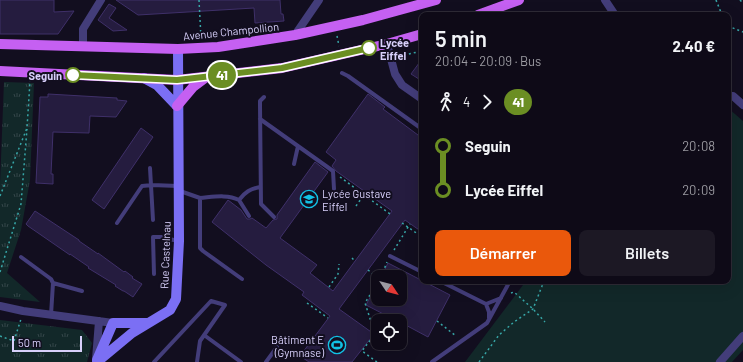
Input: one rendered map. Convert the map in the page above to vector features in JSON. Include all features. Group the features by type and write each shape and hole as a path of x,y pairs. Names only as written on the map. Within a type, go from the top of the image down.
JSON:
{"main road":[{"name":"Avenue Champollion","path":"0,44 178,49 218,46 295,35 334,27 436,0"},
{"path":"486,12 519,0"},
{"path":"0,71 30,74 177,80 282,68 387,44 419,35"},
{"path":"178,106 193,87 207,77"}],"street":[{"path":"83,46 83,29 101,0"},
{"path":"295,35 319,0"},
{"path":"605,0 613,12"},
{"path":"387,44 395,74 402,85 419,97"},
{"name":"Rue Castelnau","path":"96,362 132,333 170,310 176,298 179,241 178,49"},
{"path":"144,78 157,85 178,106"},
{"path":"731,96 743,105"},
{"path":"0,306 99,322 148,323"},
{"path":"96,362 99,322"},
{"path":"96,362 113,323"},
{"path":"720,362 743,336"}],"lane":[{"path":"342,73 419,127"},
{"path":"264,97 260,101 261,204 274,218"},
{"path":"260,118 333,172 334,189"},
{"path":"294,164 298,146"},
{"path":"150,168 153,220"},
{"path":"116,224 142,186 152,185 178,188 200,198 221,196 234,197 239,200 249,216"},
{"path":"239,200 244,192 260,187"},
{"path":"200,198 200,248 203,252 242,279"},
{"path":"154,274 152,237 161,237 179,241"},
{"path":"390,256 419,270"},
{"path":"21,257 51,279 53,283 50,315"},
{"path":"53,283 82,291"},
{"path":"446,284 486,304 489,312 489,319"},
{"path":"432,362 487,323 508,284"},
{"path":"486,304 501,298"},
{"path":"154,362 211,301 225,305 200,341 197,362"},
{"path":"204,335 241,362"},
{"path":"266,362 277,347"}],"path":[{"path":"199,0 201,47"},
{"path":"716,0 721,12"},
{"path":"740,0 743,3"},
{"path":"334,27 341,55"},
{"path":"731,27 743,32"},
{"path":"404,55 419,52"},
{"path":"0,272 21,204 30,74"},
{"path":"0,196 27,129"},
{"path":"333,172 390,214"},
{"path":"356,206 366,192"},
{"path":"402,223 419,235"},
{"path":"384,270 390,256 410,224"},
{"path":"352,258 355,261"},
{"path":"329,288 338,274 339,264"},
{"path":"479,362 499,335 514,322 533,309 543,284"},
{"path":"501,298 514,292 545,322"},
{"path":"371,293 365,303 375,334 362,351 377,362"},
{"path":"307,303 328,318"},
{"path":"0,336 14,341 24,311"},
{"path":"437,321 462,341"}],"green space":[{"path":"4,82 34,83 30,180 21,230 7,273 40,302 0,297 0,185"},
{"path":"731,111 743,121 743,350 732,362 465,362 524,284 731,284"},
{"path":"0,320 82,330 92,343 87,362 0,362"}],"building":[{"path":"0,0 54,0 54,12 74,11 58,34 0,34"},
{"path":"116,0 280,0 281,14 283,14 284,21 255,23 254,8 138,15"},
{"path":"109,4 116,8 109,18 127,30 113,31 98,20"},
{"path":"419,63 419,79 411,74"},
{"path":"48,94 117,98 117,100 127,101 116,117 90,116 89,133 53,132 51,174 53,174 53,184 36,183 40,97 48,97"},
{"path":"368,94 385,107 383,109 419,136 419,230 405,220 339,309 371,332 371,338 352,362 309,362 300,356 330,316 302,295 304,292 266,265 212,222 228,200 241,210 247,219 252,218 266,228 273,220 277,219 277,215 315,162 328,172 280,238 317,265 310,273 333,291 392,211 336,171 332,166 336,160 326,152"},
{"path":"141,128 153,137 104,209 92,200"},
{"path":"35,211 142,284 133,297 28,226 26,224"},
{"path":"388,263 402,270 384,270"},
{"path":"407,273 419,279 419,284 429,284 450,295 428,337 407,326 407,314 383,314 366,305 371,295 371,306 407,306"}],"bus line":[{"name":"41","path":"73,75 177,80 282,68 369,48"}],"place":[{"name":"Lycée Eiffel","path":"369,48"},
{"name":"Seguin","path":"73,75"},
{"name":"Lycée Gustave Eiffel","path":"309,199"},
{"name":"Bâtiment E (Gymnase)","path":"337,345"}]}
